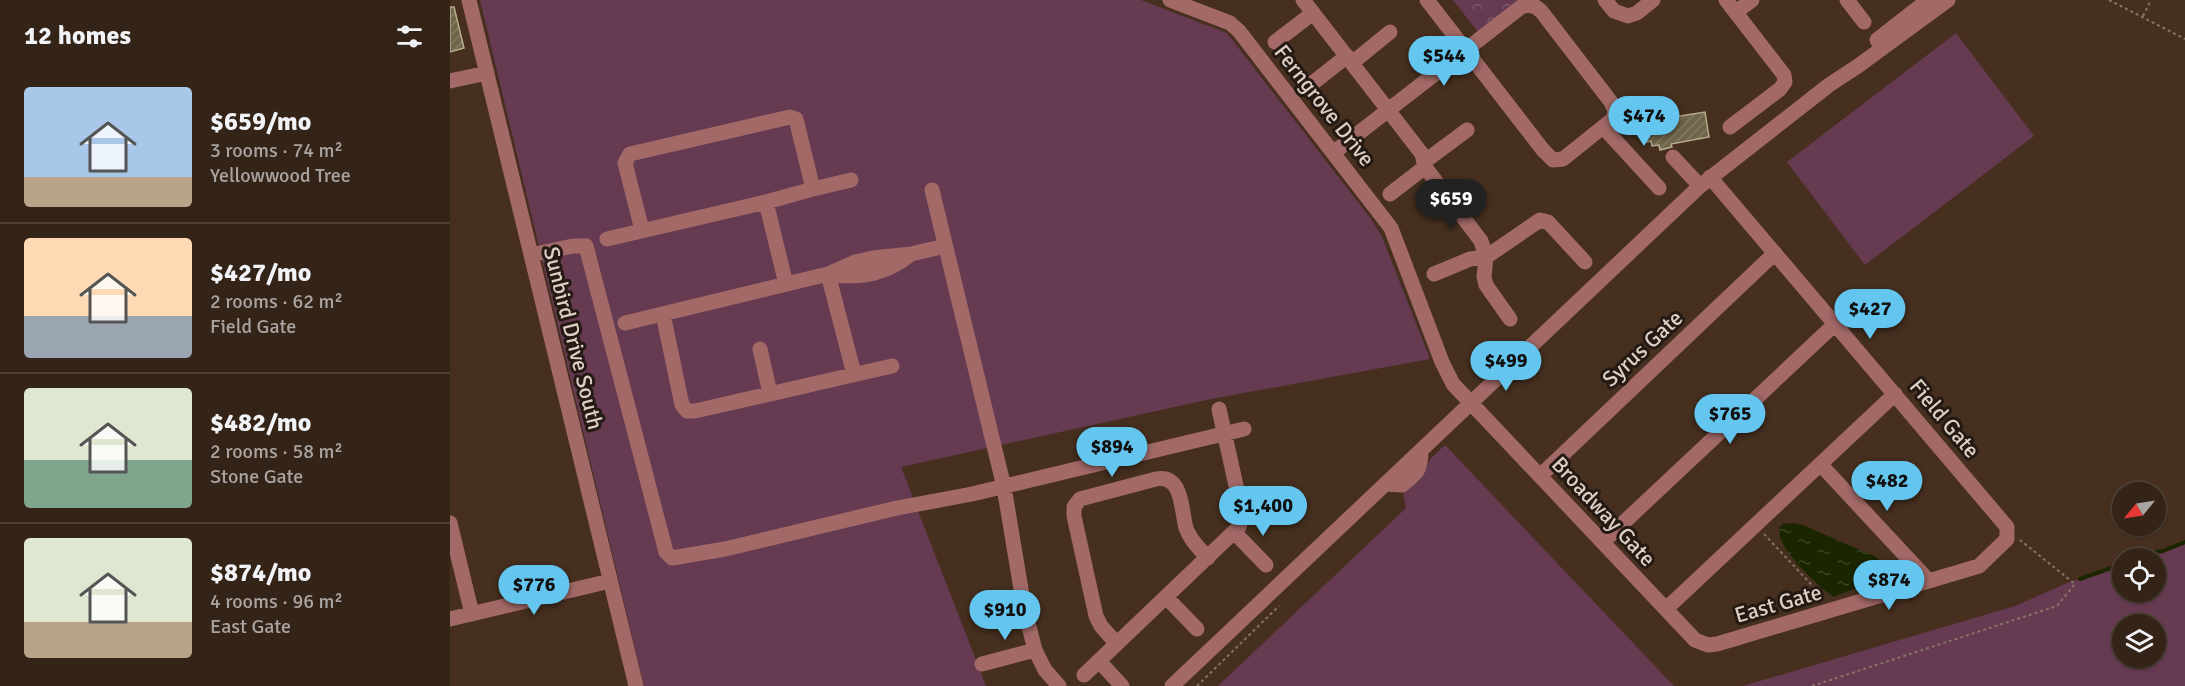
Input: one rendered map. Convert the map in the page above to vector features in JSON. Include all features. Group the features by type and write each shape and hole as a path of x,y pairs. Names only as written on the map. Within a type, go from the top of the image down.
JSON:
{"street":[{"name":"Sunbird Drive South","path":"469,0 636,686"},
{"name":"Ferngrove Drive","path":"1170,0 1235,27 1393,232 1444,369 1453,384 1471,403"},
{"path":"1303,0 1422,154 1424,164 1481,241 1486,257 1484,277 1486,285 1510,319"},
{"path":"1333,153 1465,49 1521,7 1527,5 1538,8 1613,104 1615,115 1604,128 1563,159 1553,160 1543,150 1465,49 1427,0"},
{"path":"1605,0 1614,11 1628,16 1637,13 1653,0"},
{"path":"1730,127 1784,84 1784,75 1731,6 1752,0"},
{"path":"1847,0 1864,22"},
{"path":"1829,85 1854,60 1928,0"},
{"path":"1173,686 1705,182 1829,85 1948,0"},
{"path":"1275,42 1313,13"},
{"path":"1310,86 1390,32"},
{"path":"450,81 487,73"},
{"path":"642,230 625,163 630,154 790,117 796,120 813,189"},
{"path":"1604,128 1659,188"},
{"path":"1390,194 1467,130"},
{"name":"Field Gate","path":"1673,157 1705,182 1775,253 2007,527"},
{"path":"608,239 851,180"},
{"path":"932,190 1004,487 1024,607 1035,650 1045,670 1059,686"},
{"path":"766,201 786,284"},
{"path":"1434,274 1470,259 1486,257 1533,222 1542,220 1548,222 1585,262"},
{"path":"531,255 586,246 666,552 672,558 725,549 897,508 1004,487 1244,429"},
{"path":"625,323 828,274 855,262 911,254 945,246"},
{"name":"Syrus Gate","path":"1540,476 1775,253"},
{"path":"828,274 854,374"},
{"path":"663,314 682,405 687,411 892,366"},
{"path":"1603,542 1835,324"},
{"path":"760,349 770,393"},
{"path":"1666,609 1895,394"},
{"name":"Broadway Gate","path":"1471,403 1695,639 1708,645"},
{"path":"1084,675 1239,528 1242,515 1220,409"},
{"path":"1821,465 1929,581"},
{"path":"1117,644 1101,626 1095,612 1074,516 1074,507 1080,499 1156,479 1168,480 1178,491 1186,528 1191,538 1208,558"},
{"path":"450,523 471,614"},
{"name":"East Gate","path":"1708,645 1979,566 2004,543 2008,535 2007,527"},
{"path":"1235,533 1266,565"},
{"path":"450,619 610,581"},
{"path":"1167,598 1197,629"},
{"path":"982,664 1035,650"},
{"path":"1099,661 1122,686"}],"path":[{"path":"2109,0 2185,39"},
{"path":"2143,17 2151,0"},
{"path":"1756,525 1834,609"},
{"path":"1812,686 2057,606 2075,584 2007,527"}],"green space":[{"path":"480,0 1141,0 1227,33 1371,219 1382,237 1430,359 1211,399 901,467 986,686 644,686"},
{"path":"1453,0 1518,0 1478,32"},
{"path":"1956,33 2034,136 1865,265 1787,162"},
{"path":"1445,445 1674,686 1218,686 1406,508 1403,492 1426,469 1430,459"},
{"path":"2185,542 2185,686 1743,686 2015,606 2067,583 2112,567 2112,602 2166,602 2166,550"}],"water":[{"path":"1783,524 1803,525 1874,556 1886,565 1888,573 1883,578 1833,597 1799,566 1784,546 1779,528"}],"building":[{"path":"450,7 454,7 464,48 450,52"},
{"path":"1705,112 1709,137 1671,144 1672,147 1660,150 1659,145 1652,146 1651,141 1646,142 1644,130 1649,129 1648,123"}],"waterway":[{"path":"2166,550 2185,542"},
{"path":"2080,579 2112,568"}]}
